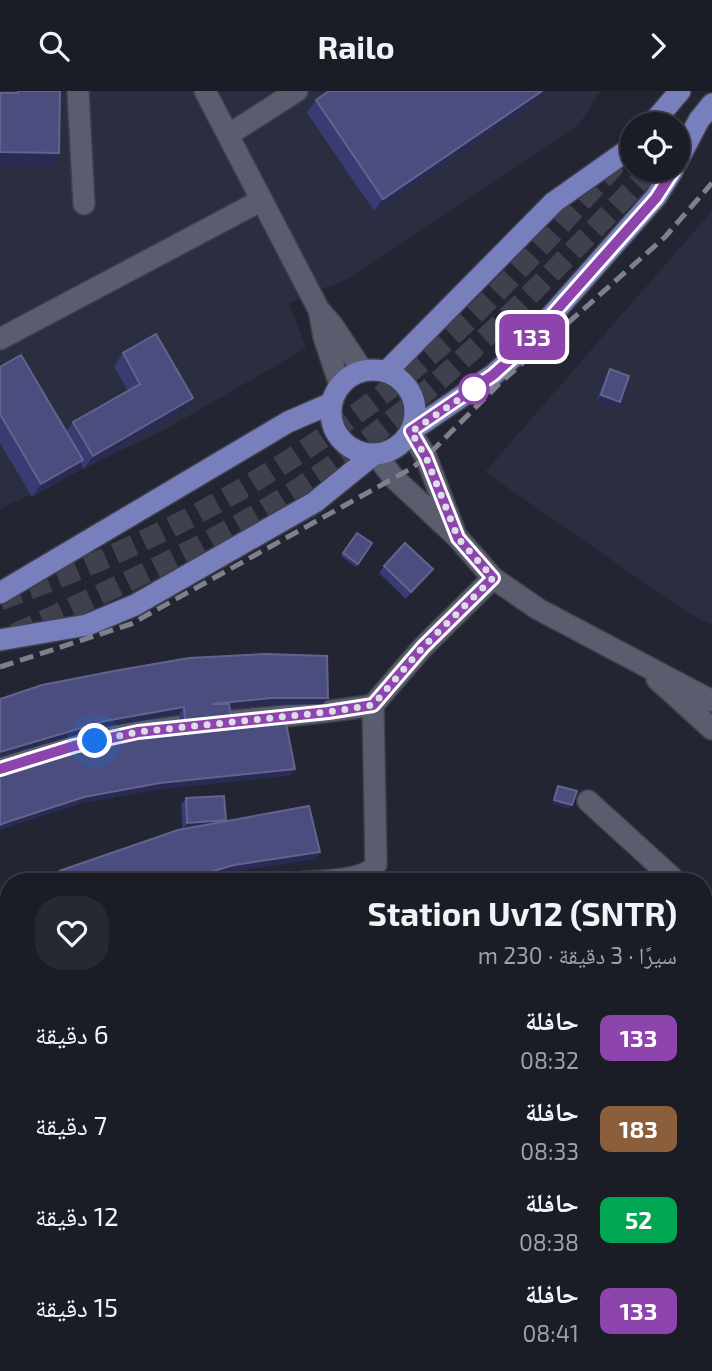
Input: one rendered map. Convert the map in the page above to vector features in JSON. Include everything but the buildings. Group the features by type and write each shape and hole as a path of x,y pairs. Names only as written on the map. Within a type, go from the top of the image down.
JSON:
{"main road":[{"path":"662,112 680,91"},
{"path":"690,140 706,112"},
{"path":"387,371 554,201 620,155"},
{"path":"411,431 493,375 522,349 656,198 666,182"},
{"path":"0,593 336,394 350,376 362,370 387,371 407,385 413,396 415,420 402,443 375,455 315,502 135,605 88,625 3,639"},
{"path":"336,394 331,421 344,442 354,449 375,455"}],"street":[{"path":"78,91 84,204"},
{"path":"205,91 319,310 333,325 362,370"},
{"path":"228,135 297,91"},
{"path":"0,339 262,200"},
{"path":"319,310 336,394"},
{"path":"411,431 426,457 458,538"},
{"path":"375,455 394,478 458,538 493,578 538,609 712,701"},
{"path":"0,769 74,746 138,732 373,705 423,647 493,578"},
{"path":"643,664 667,691 712,729"},
{"path":"369,873 376,864 373,705"},
{"path":"588,801 667,873"}],"shaded area":[{"path":"0,91 601,91 578,126 348,279 289,303 306,348 170,427 0,509"},
{"path":"712,211 712,625 688,613 485,472"}],"tunnel":[{"path":"0,600 120,552 178,524 289,460 342,424 393,386 466,323 616,164"},
{"path":"15,634 138,577 218,536 333,465 419,398 459,362 639,182"}],"railway":[{"path":"0,667 131,624 412,468 499,384 665,237 712,183"}],"bus line":[{"name":"133","path":"0,769 74,746 138,732 373,705 423,647 493,578 458,538 426,457 411,431 472,391 522,349 667,182"}],"route":[{"path":"95,741 138,732 373,705 423,647 493,578 458,538 426,457 411,432 474,389"}]}
